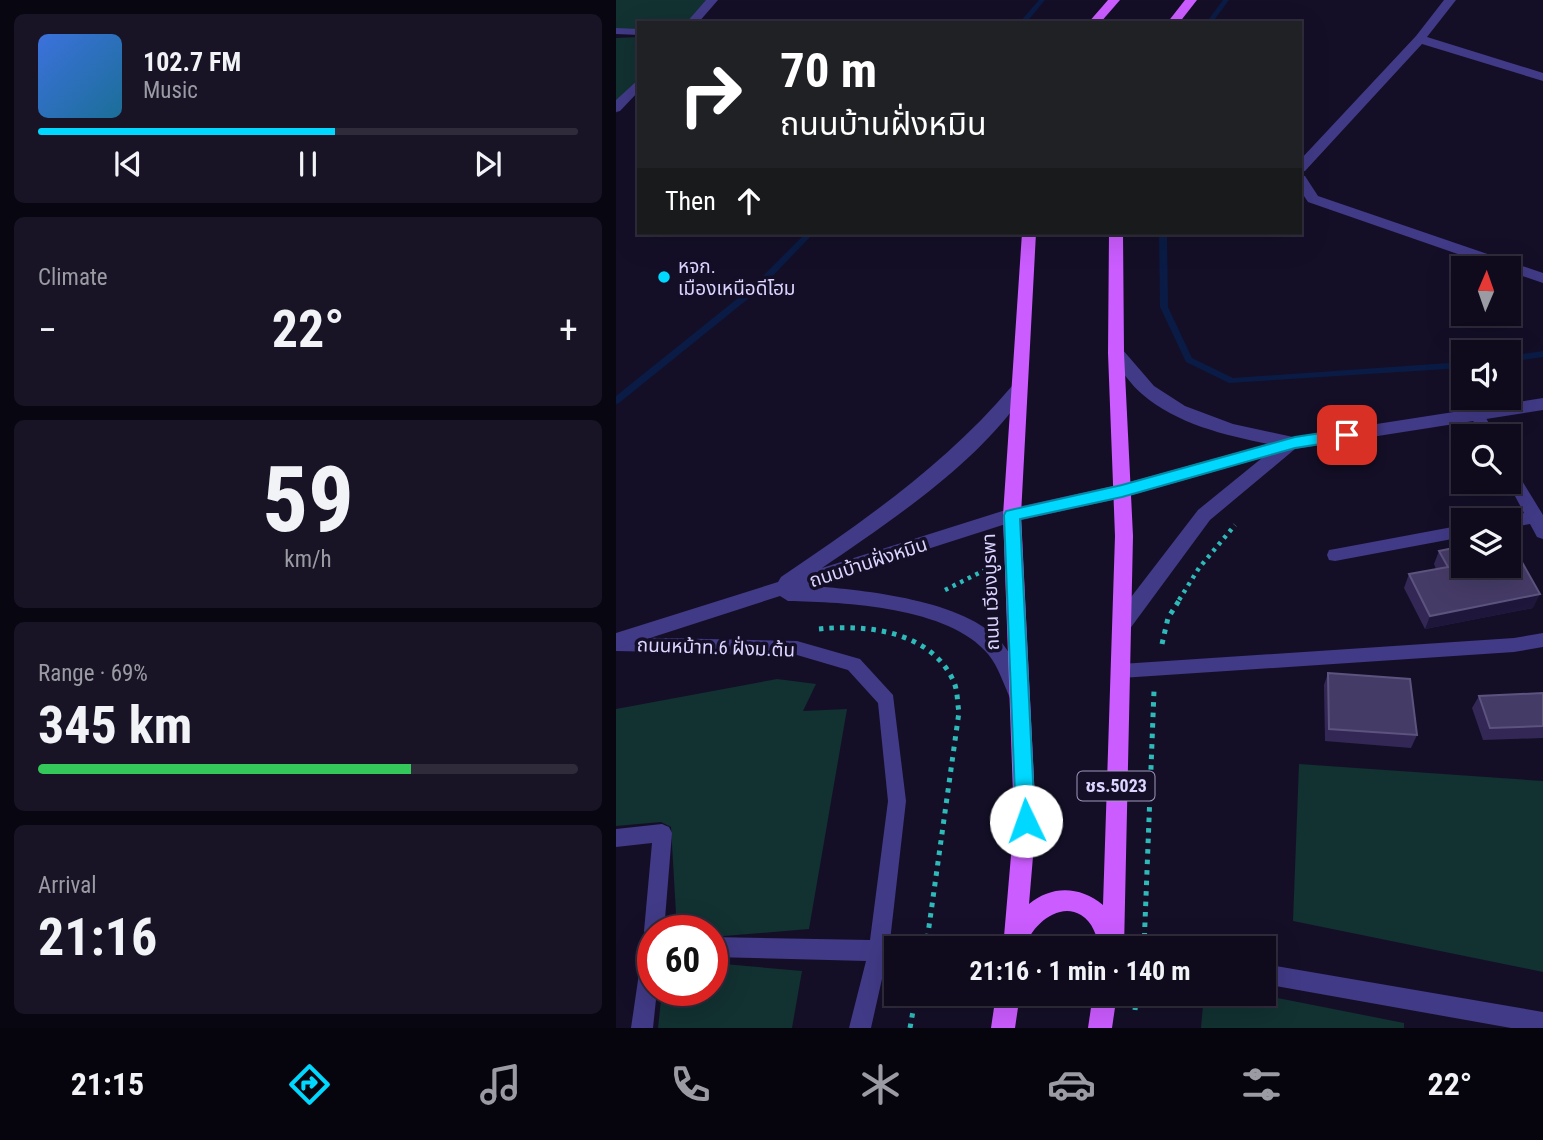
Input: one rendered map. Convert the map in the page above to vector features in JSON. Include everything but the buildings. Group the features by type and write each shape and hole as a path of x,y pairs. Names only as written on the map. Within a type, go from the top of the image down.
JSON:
{"main road":[{"path":"1096,21 1114,0"},
{"path":"1175,21 1191,0"},
{"name":"ถนน เวียงบูรพา","path":"1015,936 1026,821 1012,515 1029,235"},
{"name":"ชร.5023","path":"1113,936 1122,624 1116,235"},
{"path":"1020,936 1036,912 1052,902 1069,899 1090,907 1101,919 1108,936"},
{"path":"1003,1028 1006,1006"},
{"path":"1100,1028 1103,1006"}],"street":[{"path":"694,21 712,0"},
{"path":"1302,165 1420,39 1450,0"},
{"path":"1420,39 1543,77"},
{"path":"616,108 637,85"},
{"path":"1302,183 1313,199 1543,278"},
{"path":"1116,353 1148,389 1182,411 1250,435 1295,443 1543,404"},
{"path":"769,593 872,525 935,478 989,428 1018,390"},
{"path":"1122,624 1203,515 1295,443"},
{"name":"ถนนบ้านฝั่งหมิน","path":"616,642 1012,515 1122,491 1295,443"},
{"path":"769,593 827,593 911,607 958,623 993,645 1019,696"}],"lane":[{"path":"616,31 637,32"},
{"path":"1477,415 1482,424"},
{"path":"1521,492 1543,533"},
{"path":"1521,520 1536,517"},
{"path":"1335,555 1451,533"},
{"path":"1121,671 1514,645 1543,640"},
{"name":"ถนนหน้าท.6 ฝั่งม.ต้น","path":"616,642 797,648 854,664 887,700 897,801 888,936"},
{"path":"616,838 662,833 655,915"},
{"path":"728,947 884,950"},
{"name":"ถนนหน้าท.6 ฝั่งม.ต้น","path":"860,1028 884,959"},
{"path":"1276,977 1476,1019 1543,1023"},
{"path":"642,1028 645,1006"}],"path":[{"path":"1144,936 1152,704 1168,618 1199,568 1224,535 1240,520"},
{"path":"911,607 1013,557"},
{"path":"807,631 843,625 875,628 924,648 943,664 954,681 959,712 928,936"},
{"path":"910,1028 914,1006"}],"green space":[{"path":"616,0 712,0 694,21 637,21 637,32 616,31"},
{"path":"637,37 637,88 616,113 616,38"},
{"path":"777,679 816,684 803,711 847,709 809,929 728,936 728,915 676,915 671,827 661,822 616,826 616,709"},
{"path":"1299,764 1543,781 1543,972 1293,921"},
{"path":"728,964 802,971 792,1028 658,1028 660,1006 728,1006"},
{"path":"1276,998 1404,1023 1404,1028 1201,1028 1203,1006 1276,1006"}],"waterway":[{"path":"1024,21 1042,0"},
{"path":"1210,21 1226,0"},
{"path":"616,401 756,288 808,235"},
{"path":"1163,235 1164,307 1189,360 1232,381 1451,366"},
{"path":"1521,357 1543,354"}],"place":[{"name":"หจก. เมืองเหนือดีโฮม","path":"664,277"}],"route":[{"path":"1026,821 1012,515 1122,491 1295,443 1347,435"}]}
